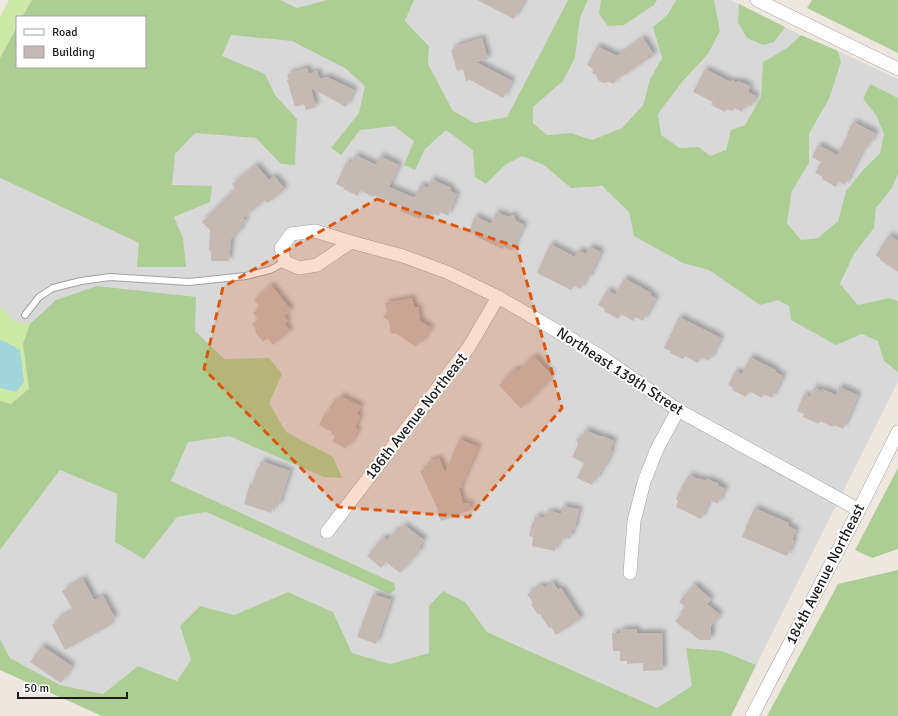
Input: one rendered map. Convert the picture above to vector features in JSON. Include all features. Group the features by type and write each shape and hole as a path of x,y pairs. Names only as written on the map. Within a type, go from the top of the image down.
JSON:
{"street":[{"path":"758,0 898,68"},
{"name":"Northeast 139th Street","path":"286,262 281,248 291,234 315,231 403,256 449,274 498,297 602,357 678,410 859,510"},
{"path":"286,262 299,268 317,265 351,242"},
{"name":"186th Avenue Northeast","path":"327,532 469,347 498,297"},
{"path":"630,573 634,520 644,482 657,449 678,410"},
{"name":"184th Avenue Northeast","path":"752,716 898,432"}],"lane":[{"path":"25,316 39,298 53,288 81,281 110,277 189,282 246,276 270,270 286,262"}],"highlighted area":[{"path":"377,199 517,247 562,408 469,517 339,507 204,369 223,287"}],"shaded area":[{"path":"280,0 327,0 297,8"},
{"path":"414,0 568,0 507,117 475,123 453,111 428,64 429,45 405,21"},
{"path":"588,0 676,0 668,14 653,27 662,58 650,79 643,105 622,128 592,140 571,133 547,135 533,123 533,107 563,81 575,58 580,18"},
{"path":"714,0 731,0 801,35 787,48 763,62 761,97 745,125 731,130 726,150 710,157 699,147 680,148 660,135 658,114 682,82 708,54 720,31"},
{"path":"225,3 898,333 898,382 731,716 675,716 429,606 429,653 390,664 352,653 333,612 288,592 234,615 200,606 180,626 191,660 178,681 138,666 103,694 60,685 10,658 0,639 0,550 60,470 117,494 115,542 177,517 206,512 390,594 394,591 0,414 0,178 139,243"},
{"path":"838,51 898,79 898,98 870,84 863,99 876,115 884,134 880,153 864,169 847,191 838,221 818,238 801,240 787,223 792,191 809,163 809,134 829,99 841,62"},
{"path":"898,174 898,301 889,298 858,305 840,285 854,254 874,228 876,208 892,188"}],"green space":[{"path":"9,0 32,0 23,16 16,16 16,29 0,58 0,17"},
{"path":"32,0 280,0 297,8 327,0 414,0 405,21 429,46 428,64 453,111 475,123 507,117 568,0 588,0 580,18 575,58 563,81 533,107 533,123 547,135 571,133 592,140 622,128 643,105 650,79 662,58 653,27 668,14 676,0 714,0 720,31 708,54 682,82 658,114 661,135 680,148 699,147 710,156 726,150 731,130 745,125 761,97 763,62 787,48 801,35 838,51 841,62 829,99 809,134 809,163 792,191 787,223 801,240 818,238 838,221 846,191 864,169 880,153 884,134 876,115 863,99 870,84 898,98 898,174 892,188 876,208 874,228 854,254 840,284 858,305 889,298 898,301 898,372 884,361 878,341 862,334 836,345 791,320 789,306 778,300 760,305 709,270 683,263 634,236 629,212 602,186 571,188 544,165 522,156 505,165 486,184 475,177 473,150 446,130 425,149 415,170 404,165 414,141 394,126 360,130 341,155 331,148 359,113 365,86 345,68 292,41 231,35 222,56 265,74 275,95 297,119 295,165 281,164 256,138 195,133 175,154 172,185 212,186 210,202 174,217 183,238 186,267 137,267 139,243 0,178 0,58 16,29 16,68 146,68 146,16 23,16"},
{"path":"601,0 657,0 654,5 624,25 608,26 599,14"},
{"path":"812,0 898,0 898,53 807,8"},
{"path":"739,4 785,27 774,42 763,45 747,38 738,22"},
{"path":"97,286 196,297 195,331 224,359 269,358 282,374 269,403 286,432 333,457 342,478 324,477 229,436 188,442 171,481 394,583 395,590 390,594 206,512 177,517 144,559 115,542 117,494 60,470 0,550 0,401 11,404 29,389 23,344 30,324 56,300"},
{"path":"2,308 16,322 30,324 23,344 29,389 11,404 0,401 0,310"},
{"path":"898,468 898,549 872,558 855,550"},
{"path":"898,570 898,716 767,716 838,584"},
{"path":"443,591 465,602 487,632 657,708 692,686 686,648 722,651 756,665 731,716 102,716 0,670 0,639 10,658 60,685 103,694 138,666 177,681 191,660 180,626 200,606 234,615 288,592 333,612 352,653 390,664 429,653 429,606"}],"water":[{"path":"0,340 20,350 24,382 16,392 0,388"}],"building":[{"path":"477,0 524,0 514,19"},
{"path":"482,38 488,59 476,62 512,81 503,98 470,80 466,81 463,69 457,71 451,50 455,48 455,46"},
{"path":"643,38 654,55 622,77 619,75 614,84 609,82 603,83 598,80 596,75 592,73 593,69 587,65 597,46 617,56"},
{"path":"307,68 309,74 317,71 320,79 327,77 354,90 346,107 311,88 316,107 306,110 304,104 295,107 287,80 289,80 287,74"},
{"path":"705,69 731,82 732,80 737,83 738,81 750,86 748,92 756,96 751,107 746,104 742,112 735,108 733,111 727,109 725,112 711,105 713,102 693,92"},
{"path":"853,122 875,133 870,144 868,143 865,149 863,149 845,185 838,181 836,187 815,173 821,162 812,157 818,145 837,155"},
{"path":"355,155 376,165 380,156 399,165 389,187 415,198 420,185 428,188 431,179 451,188 450,191 457,194 448,216 440,212 439,216 432,213 429,220 421,217 420,219 400,211 402,207 374,195 373,197 360,190 358,196 343,189 344,188 336,184 346,162 351,164"},
{"path":"256,165 269,180 274,176 285,189 268,203 265,200 243,218 246,221 240,227 241,229 231,239 229,261 211,261 211,251 209,251 210,230 202,222 235,189 232,184"},
{"path":"496,212 508,217 514,215 516,221 524,225 512,251 504,247 502,249 475,236 476,234 469,231 475,216 491,224"},
{"path":"889,235 898,241 898,272 880,260 880,258 876,255"},
{"path":"550,244 575,257 578,250 586,254 590,247 601,252 588,279 586,278 581,289 574,286 571,290 537,273"},
{"path":"624,278 651,293 650,295 656,298 643,321 635,317 633,321 621,314 618,319 604,311 605,309 598,305 607,290 615,295"},
{"path":"271,285 291,310 284,316 288,321 285,324 290,331 273,345 268,338 263,342 255,332 256,330 252,324 258,319 253,313 260,307 254,300"},
{"path":"412,298 414,307 418,307 420,321 431,328 422,343 420,341 416,347 395,333 391,334 389,321 383,317 387,312 385,303"},
{"path":"679,317 721,338 709,361 701,357 698,363 685,356 683,359 670,353 671,351 664,348"},
{"path":"534,356 552,376 521,409 499,385 515,369 518,371"},
{"path":"750,357 776,370 775,372 783,376 772,398 764,394 762,398 749,391 746,397 732,390 733,388 728,385 735,371 742,374"},
{"path":"814,387 821,391 822,389 836,395 839,387 858,395 843,429 834,425 833,427 820,421 819,424 803,417 804,414 797,411 804,394 810,397"},
{"path":"340,396 361,406 357,414 360,416 355,428 358,430 351,444 349,443 346,449 332,441 335,436 331,434 332,432 319,425 325,413 327,414 333,401 336,403"},
{"path":"585,430 614,441 610,450 612,451 604,468 602,467 597,479 595,478 592,485 577,478 584,463 572,457 578,445 576,439 582,437"},
{"path":"459,439 478,447 461,484 462,487 459,488 463,504 469,503 471,510 441,521 437,511 438,510 420,471 429,467 427,462 439,458 445,473"},
{"path":"261,461 290,471 278,507 273,505 271,513 244,504 250,484 252,485 257,468 259,468"},
{"path":"689,475 706,481 707,479 725,488 718,504 709,500 701,519 676,507 678,501 676,499"},
{"path":"562,506 579,509 574,530 572,530 570,539 563,537 561,543 557,542 555,551 532,546 533,537 529,536 535,516 544,518 546,512 550,513 550,511 561,514"},
{"path":"754,508 789,523 788,526 796,530 792,540 794,541 787,556 742,537"},
{"path":"404,525 424,540 419,547 421,549 400,573 386,562 381,568 367,556 383,537 387,540 396,530 398,532"},
{"path":"83,579 94,600 103,596 115,618 109,622 111,625 65,650 52,625 57,622 56,620 73,610 62,591"},
{"path":"553,582 558,590 561,588 581,619 556,635 551,627 549,628 539,613 538,615 527,594 542,585 544,588"},
{"path":"694,584 711,599 707,604 720,615 711,626 711,640 699,640 675,621 685,607 679,602"},
{"path":"373,594 391,600 376,644 357,637"},
{"path":"637,629 637,633 662,633 663,670 643,671 643,663 627,664 627,661 620,661 620,651 613,651 612,633 620,633 620,630"},
{"path":"42,646 72,666 61,683 30,662"}]}
